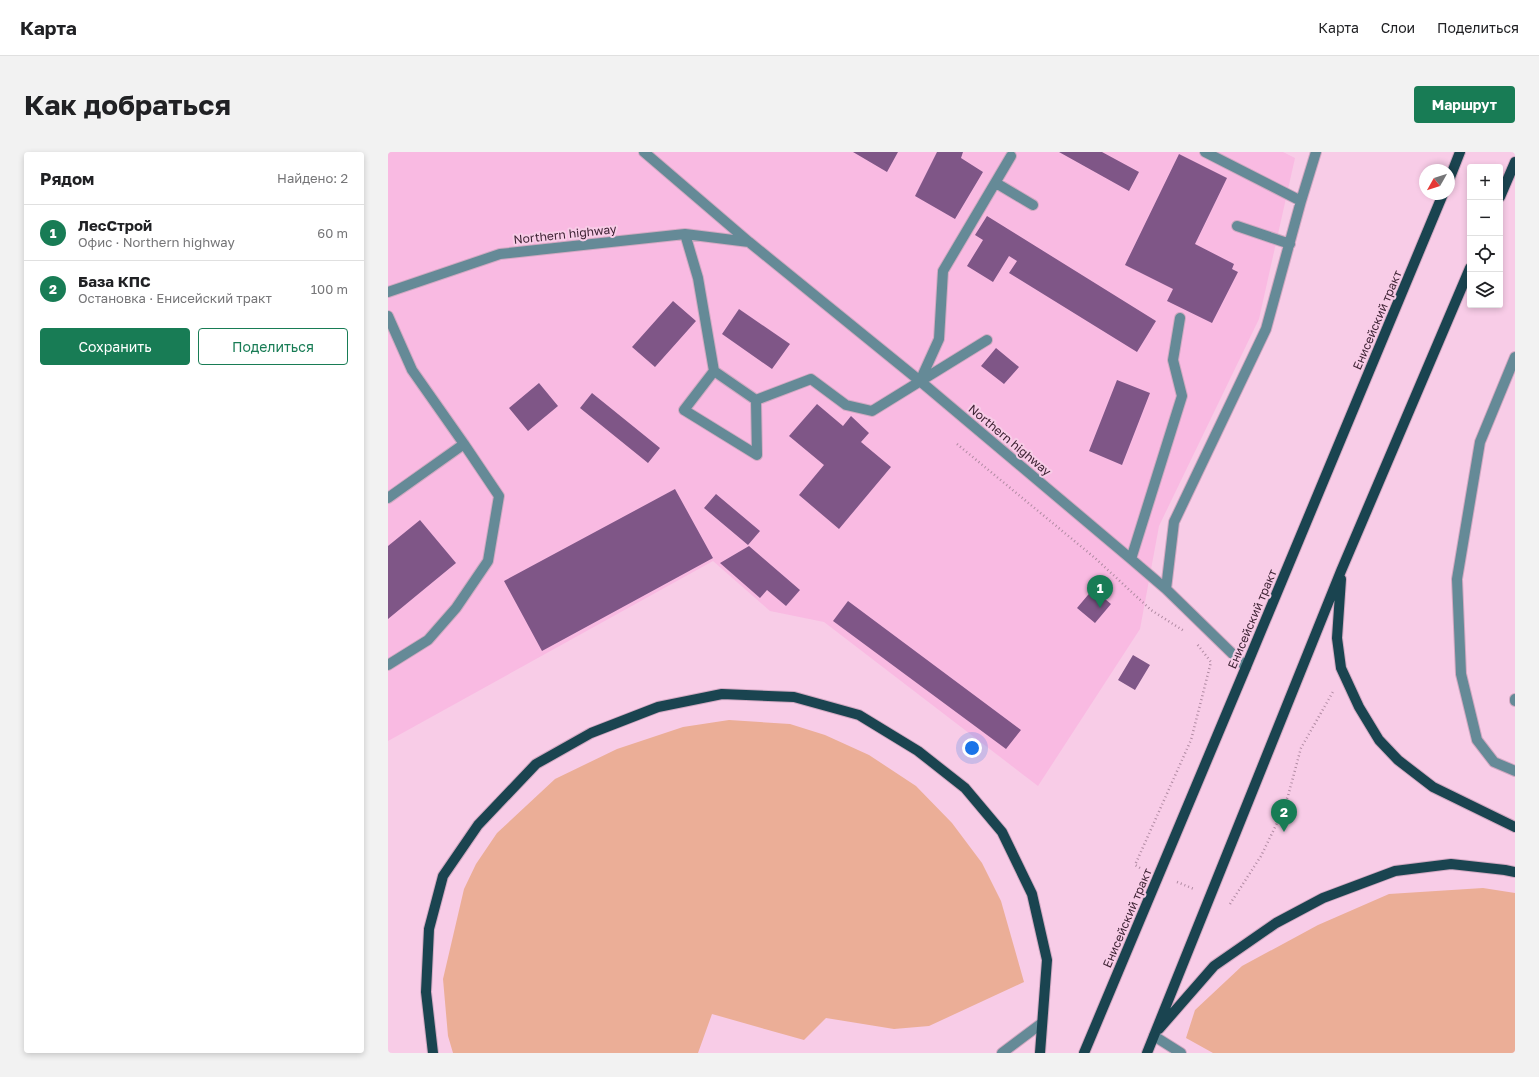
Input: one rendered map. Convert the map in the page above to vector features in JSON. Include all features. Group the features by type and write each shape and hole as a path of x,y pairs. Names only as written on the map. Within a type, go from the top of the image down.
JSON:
{"main road":[{"path":"1455,165 1460,152"},
{"path":"1503,191 1515,162"},
{"name":"Енисейский тракт","path":"1084,1053 1441,200"},
{"path":"1147,1053 1341,571 1468,272"},
{"path":"1341,571 1337,638 1341,668 1359,707 1379,740 1398,760 1433,787 1515,827"},
{"path":"433,1053 426,992 429,928 443,876 478,825 536,764 591,733 658,707 722,694 794,697 859,715 918,751 965,788 1002,832 1032,894 1047,960 1040,1053"},
{"path":"1154,1036 1214,966 1276,923 1323,898 1395,871 1450,864 1515,872"}],"street":[{"name":"Northern highway","path":"644,152 749,242 920,381 1131,559 1166,589 1246,667"},
{"path":"1205,152 1301,201"},
{"path":"1166,589 1174,522 1266,328 1316,152"},
{"path":"920,381 939,339 943,271 1011,156"},
{"path":"996,183 1033,205"},
{"path":"1237,226 1290,244"},
{"name":"Northern highway","path":"388,292 500,254 685,234 749,242"},
{"path":"685,234 698,278 714,371 756,400"},
{"path":"388,316 412,370 500,496 488,561 456,608 428,640 388,665"},
{"path":"1131,559 1182,396 1173,360 1180,318"},
{"path":"756,400 811,379 846,405 872,411 987,340"},
{"path":"1515,357 1480,442 1457,579 1461,674 1477,740 1494,762 1515,771"},
{"path":"714,371 684,410 757,455 756,400"},
{"path":"388,498 464,444"},
{"path":"1002,1053 1042,1023"},
{"path":"1154,1036 1181,1053"}],"path":[{"path":"957,444 1095,558 1151,610 1190,634"},
{"path":"1140,868 1135,865 1191,740 1211,662 1194,640"},
{"path":"1230,904 1261,856 1288,796 1301,748 1334,690"},
{"path":"1177,882 1194,889"}],"shaded area":[{"path":"388,152 1283,152 1295,158 1259,319 1159,526 1140,629 1038,786 824,622 770,611 713,561 388,741"},
{"path":"729,720 790,724 825,735 869,755 916,786 952,823 982,863 1001,901 1024,982 929,1026 894,1029 826,1018 804,1040 712,1014 698,1053 453,1053 448,1036 443,979 464,889 476,864 497,833 555,779 617,749 683,727"},
{"path":"1483,888 1515,893 1515,1053 1213,1053 1186,1038 1195,1010 1242,966 1318,925 1389,894"}],"building":[{"path":"853,152 898,152 887,172"},
{"path":"937,152 963,152 961,158 983,172 955,219 915,196"},
{"path":"1059,152 1102,152 1139,172 1129,191"},
{"path":"1179,154 1227,178 1195,244 1234,264 1232,269 1238,272 1212,323 1167,301 1173,289 1125,265"},
{"path":"987,216 1156,321 1137,352 1009,273 1017,261 1009,256 993,282 967,266 983,240 975,235"},
{"path":"673,301 696,321 655,367 632,347"},
{"path":"739,309 790,344 772,369 722,334"},
{"path":"996,348 1019,367 1004,384 981,366"},
{"path":"1117,380 1150,393 1122,465 1089,451"},
{"path":"539,383 558,406 528,431 509,408"},
{"path":"592,393 660,448 648,463 580,408"},
{"path":"817,404 843,426 851,416 869,433 861,442 891,467 839,529 799,495 824,465 789,436"},
{"path":"675,489 713,558 542,651 504,581"},
{"path":"716,494 760,531 748,545 704,508"},
{"path":"420,520 456,563 388,619 388,546"},
{"path":"749,546 800,590 786,606 767,590 760,598 720,563"},
{"path":"1093,589 1111,604 1095,623 1077,608"},
{"path":"848,601 1021,730 1006,749 833,621"},
{"path":"1133,655 1150,665 1135,690 1118,680"}],"place":[{"name":"ЛесСтрой","path":"1100,608"},
{"name":"База КПС","path":"1284,832"}]}
